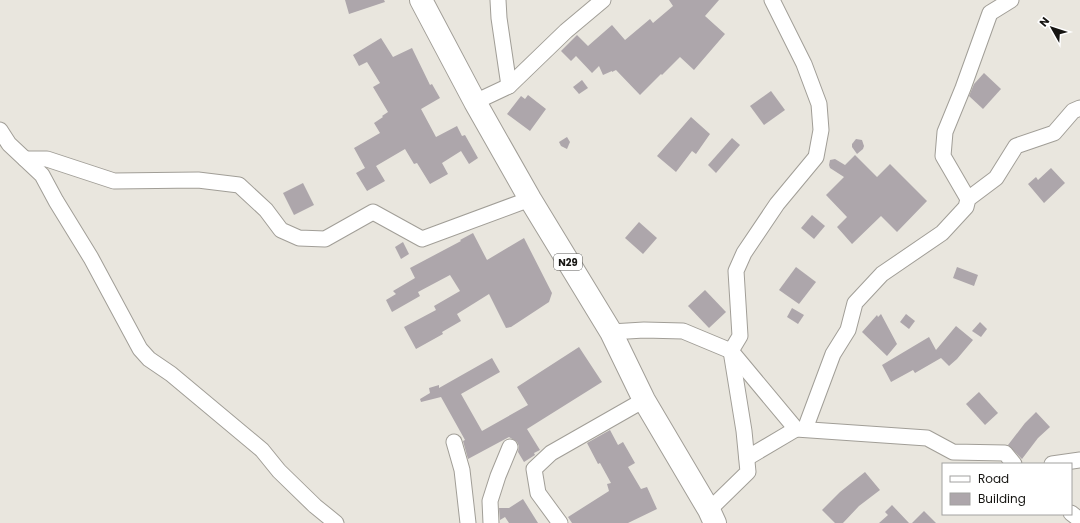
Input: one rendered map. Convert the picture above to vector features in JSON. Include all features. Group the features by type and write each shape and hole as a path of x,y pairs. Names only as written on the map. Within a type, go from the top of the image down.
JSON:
{"main road":[{"name":"N29","path":"421,0 475,102 530,199 611,332 644,400 712,516"}],"street":[{"path":"498,0 499,18 509,86"},
{"path":"475,102 509,86 566,31 603,0"},
{"path":"712,516 748,472 744,431 731,351 740,336 736,271 744,253 777,204 816,157 821,130 819,104 804,64 772,0"},
{"path":"968,199 943,156 945,132 963,88 990,13 1011,0"},
{"path":"800,429 833,354 848,330 855,303 882,274 942,233 966,207 968,199 996,178 1016,146 1054,133 1073,111 1080,108"},
{"path":"0,130 9,144 42,175 56,202 91,258 140,348 149,359 171,374 262,450 279,471 315,506 336,523"},
{"path":"25,159 47,159 114,181 198,180 239,185 266,210 281,230 299,238 325,239 373,212 422,239 530,199"},
{"path":"611,332 644,330 683,331 731,351 800,429"},
{"path":"560,523 538,493 534,469 551,453 644,400"},
{"path":"747,458 800,429 927,438 953,452 1005,453 1013,463"},
{"path":"454,442 462,470 468,523"},
{"path":"491,523 490,501 510,447"},
{"path":"1059,463 1080,460"}],"building":[{"path":"345,0 384,0 385,2 349,14"},
{"path":"669,0 719,0 705,16 725,34 694,70 680,57 640,95 616,70 603,75 599,66 592,73 576,56 571,61 561,51 577,35 588,46 612,25 625,40 650,19 653,23 673,6"},
{"path":"381,38 393,57 412,48 430,85 432,84 440,98 421,109 436,137 457,126 462,136 465,135 478,158 469,164 461,151 442,163 448,174 430,184 417,163 414,164 405,149 376,166 385,181 367,191 356,173 365,168 354,148 380,133 374,123 388,112 373,87 380,83 367,62 359,66 353,55"},
{"path":"984,73 1001,89 983,109 969,96 974,84"},
{"path":"582,80 588,88 579,94 573,87"},
{"path":"771,91 785,110 764,125 750,106"},
{"path":"528,95 546,109 530,131 507,114 521,96 525,99"},
{"path":"691,117 710,134 696,154 692,151 676,172 657,156"},
{"path":"567,137 570,142 567,149 561,146 559,142"},
{"path":"732,138 740,145 716,173 708,165"},
{"path":"856,139 862,140 864,146 863,149 857,154 852,147 852,144"},
{"path":"855,155 877,177 890,164 927,201 897,232 881,216 852,244 837,227 847,217 826,195 844,177 830,168 830,160 835,159 845,165"},
{"path":"1051,168 1065,183 1044,203 1028,184 1036,177 1038,180"},
{"path":"303,183 314,205 294,215 283,193"},
{"path":"812,215 825,226 814,239 801,228"},
{"path":"639,222 657,238 643,254 625,238"},
{"path":"473,233 487,260 524,238 552,293 549,302 511,327 506,328 489,294 457,314 461,321 442,332 443,334 416,349 404,327 436,310 434,306 460,291 450,275 418,292 420,296 392,312 386,300 396,294 393,291 415,278 410,268"},
{"path":"403,242 409,254 401,259 395,247"},
{"path":"796,267 816,282 799,304 779,290"},
{"path":"957,267 978,275 974,286 953,278"},
{"path":"705,290 726,312 709,328 688,306"},
{"path":"792,308 804,315 798,324 787,317"},
{"path":"881,314 897,344 887,356 862,332 877,315 878,317"},
{"path":"906,314 915,321 909,329 900,322"},
{"path":"980,322 987,329 981,337 972,331"},
{"path":"956,326 973,340 949,366 941,358 915,373 913,370 891,382 882,365 929,337 936,350"},
{"path":"579,347 602,382 527,429 540,450 524,462 518,452 519,446 517,442 509,437 468,459 463,441 465,440 441,397 421,402 420,399 430,393 429,388 439,385 439,388 492,358 500,372 461,394 482,431 528,405 517,387"},
{"path":"979,392 998,413 985,425 966,404"},
{"path":"1036,412 1050,427 1038,438 1022,459 1008,445 1025,423"},
{"path":"610,430 618,445 623,442 635,463 628,467 641,489 647,487 657,509 628,523 572,523 568,517 609,491 607,484 611,483 600,463 598,464 587,443"},
{"path":"865,472 880,490 859,506 843,523 835,523 822,510 840,492"},
{"path":"523,499 538,523 509,523 505,517 500,520 499,508 509,508"},
{"path":"892,505 909,523 879,523 888,515 885,512"},
{"path":"924,511 936,523 912,523"}]}
